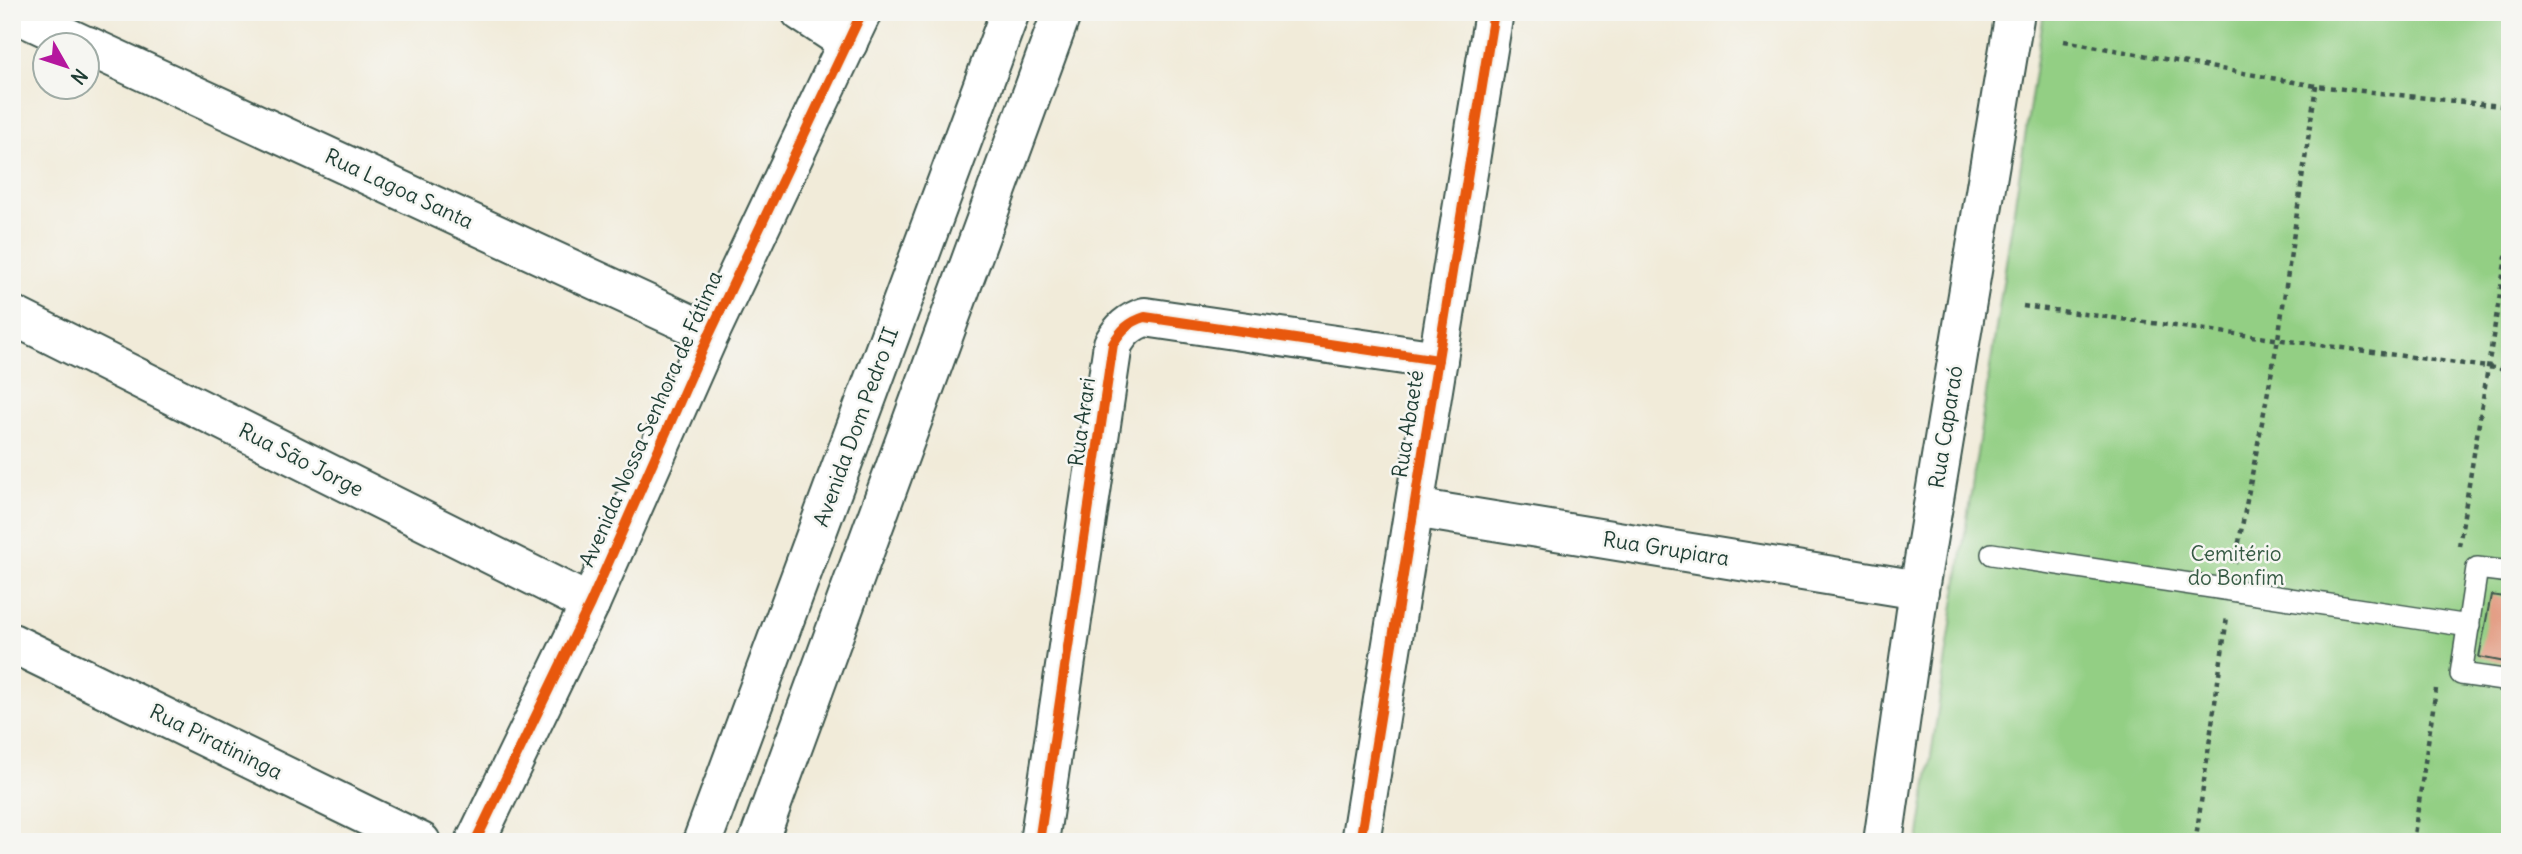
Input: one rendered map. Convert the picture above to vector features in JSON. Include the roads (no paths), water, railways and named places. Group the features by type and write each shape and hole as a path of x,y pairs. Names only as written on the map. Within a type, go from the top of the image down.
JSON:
{"street":[{"name":"Rua Lagoa Santa","path":"13,12 57,32"},
{"path":"801,12 855,28"},
{"name":"Avenida Dom Pedro II","path":"702,842 1010,12"},
{"path":"758,842 1062,12"},
{"name":"Rua Abaeté","path":"1360,842 1494,12"},
{"name":"Rua Caparaó","path":"1883,842 1919,590 2015,12"},
{"name":"Avenida Nossa Senhora de Fátima","path":"475,842 590,604 710,333 855,28"},
{"name":"Rua Lagoa Santa","path":"102,53 710,333"},
{"name":"Rua São Jorge","path":"12,315 590,604"},
{"name":"Rua Arari","path":"1039,842 1113,344 1127,324 1145,317 1438,360"},
{"name":"Rua Grupiara","path":"1414,508 1919,590"},
{"name":"Rua Piratininga","path":"12,642 421,842"}],"lane":[{"path":"1992,554 2469,626"},
{"path":"2510,572 2477,568 2461,674 2510,681"}],"park label":[{"name":"Cemitério do Bonfim","path":"2236,566"}]}
